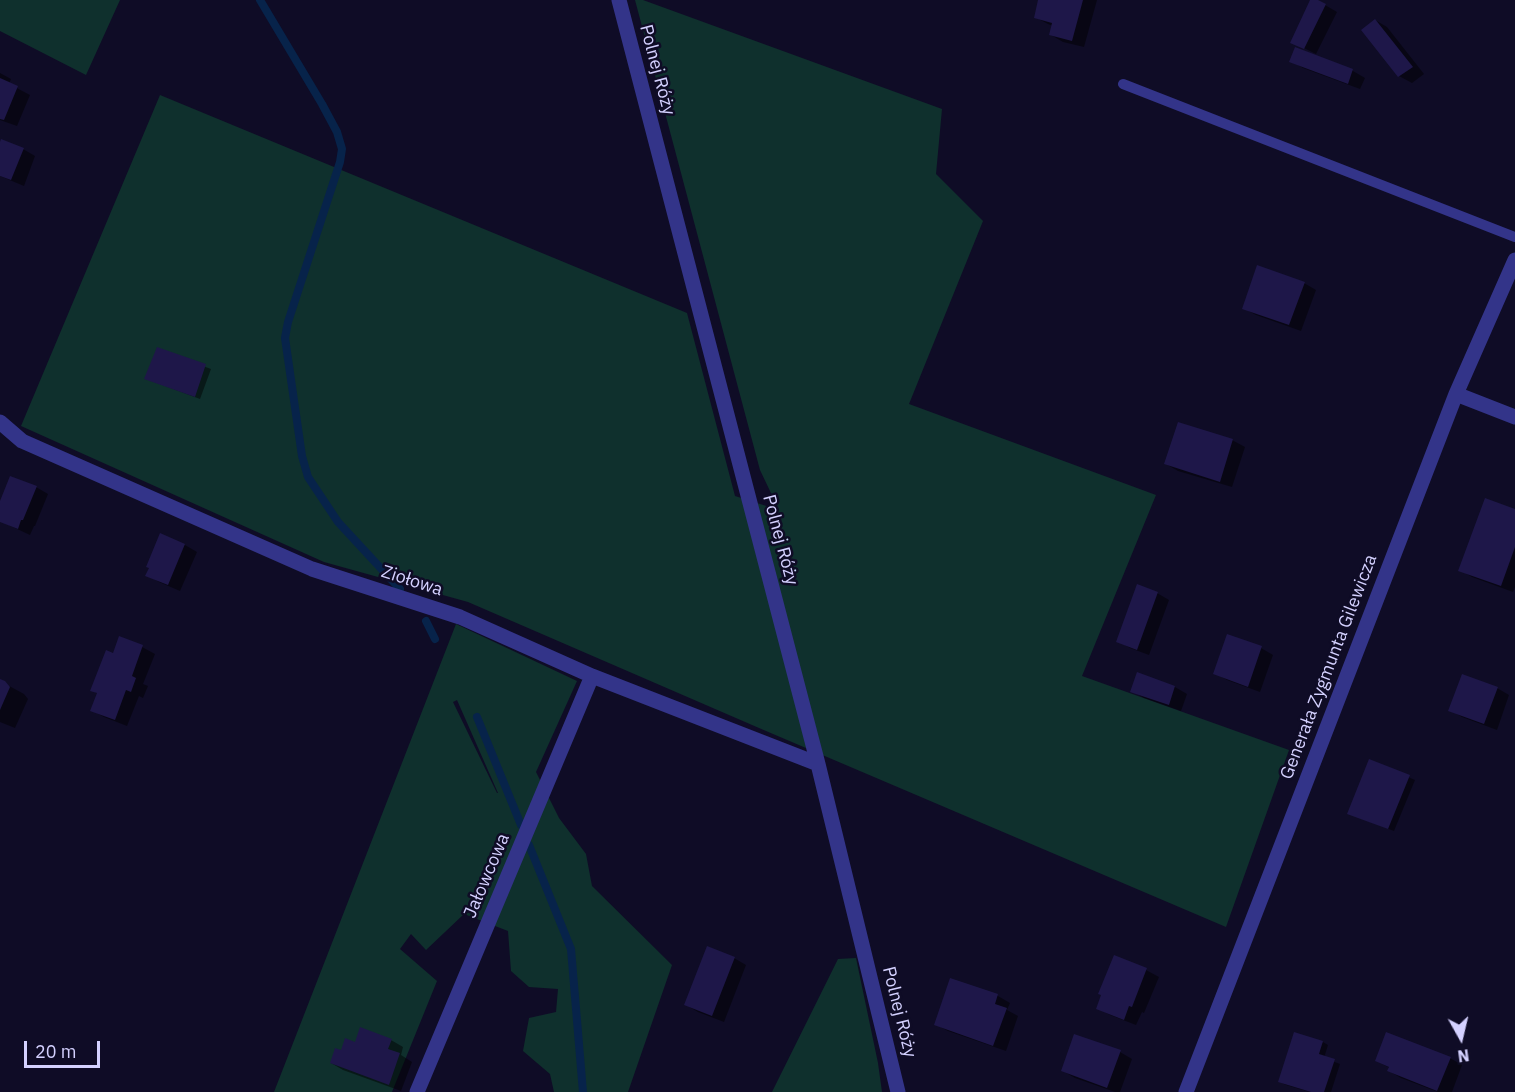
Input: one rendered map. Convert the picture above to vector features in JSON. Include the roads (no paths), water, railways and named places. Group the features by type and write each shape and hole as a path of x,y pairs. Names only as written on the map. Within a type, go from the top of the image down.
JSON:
{"street":[{"name":"Polnej Róży","path":"619,0 818,764 898,1092"},
{"name":"Generała Zygmunta Gilewicza","path":"1186,1092 1456,394 1515,260"},
{"path":"1456,394 1515,417"},
{"name":"Ziołowa","path":"0,422 22,441 312,569 460,616 592,676 818,764"},
{"name":"Jałowcowa","path":"417,1092 592,676"}],"lane":[{"path":"1123,84 1515,237"}],"waterway":[{"path":"260,0 322,104 337,132 342,149 340,162 288,322 285,338 302,456 308,477 338,522 400,589"},
{"path":"426,621 435,639"},
{"path":"477,717 521,825"},
{"path":"529,845 571,949 583,1092"}]}
